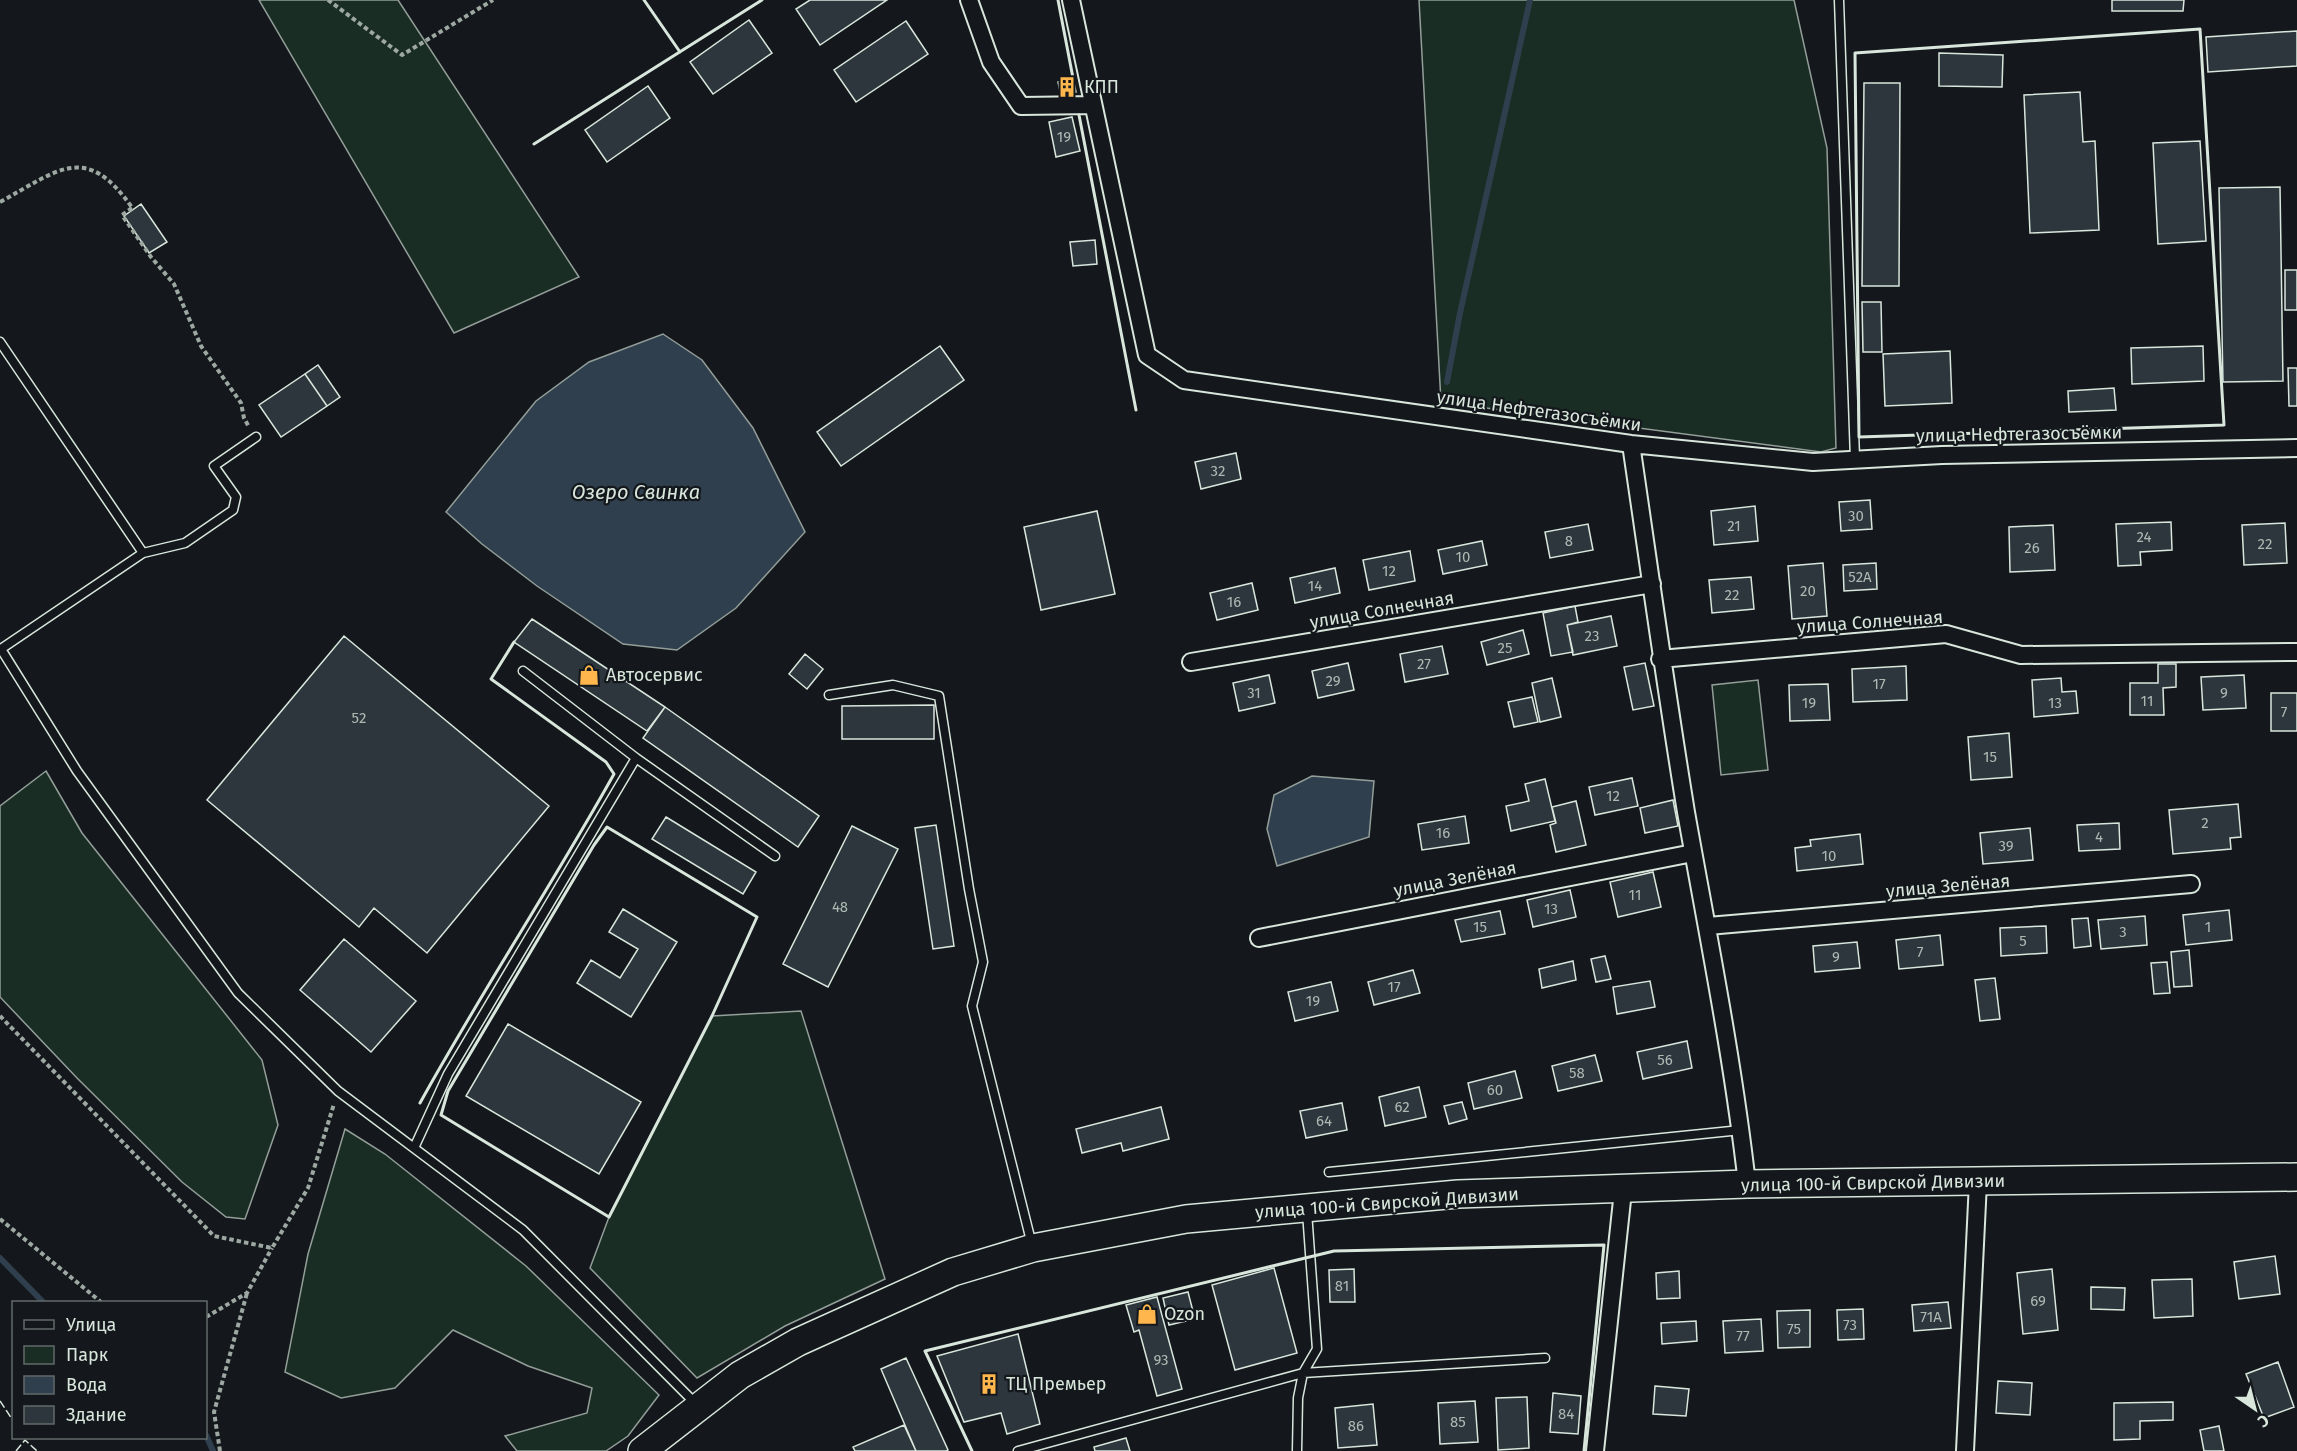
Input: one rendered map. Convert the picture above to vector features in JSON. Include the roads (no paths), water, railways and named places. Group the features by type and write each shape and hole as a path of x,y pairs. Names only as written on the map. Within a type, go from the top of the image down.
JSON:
{"main road":[{"name":"улица 100-й Свирской Дивизии","path":"642,1451 740,1375 798,1342 953,1272 1033,1248 1186,1220 1458,1194 1623,1191 1747,1185 2297,1177"}],"street":[{"path":"969,0 991,62 1021,106 1093,105"},
{"name":"улица Нефтегазосъёмки","path":"1071,0 1147,355 1184,380 1631,444 1813,462 1942,455 2297,448"},
{"path":"1631,444 1652,584 1660,660 1708,926 1741,1130 1747,1185"},
{"name":"улица Солнечная","path":"1191,662 1652,584"},
{"name":"улица Солнечная","path":"1660,660 1946,634 2021,656 2297,652"},
{"name":"улица Зелёная","path":"1259,938 1693,853"},
{"name":"улица Зелёная","path":"1708,926 2191,884"},
{"path":"1965,1451 1978,1182"},
{"path":"1595,1451 1623,1191"}],"lane":[{"path":"1839,0 1855,459"},
{"path":"0,342 143,553"},
{"path":"256,437 214,466 236,497 233,510 185,543 143,553 0,649 77,771 238,993 338,1091 523,1230 699,1406"},
{"path":"523,670 636,758 775,856"},
{"path":"830,695 893,685 939,696 969,889 983,962 972,1006 1033,1248"},
{"path":"414,1148 448,1074 636,758"},
{"path":"1329,1172 1741,1130"},
{"path":"1297,1451 1298,1398 1303,1373 1317,1349 1307,1208"},
{"path":"1018,1451 1303,1373 1545,1358"}],"water":[{"name":"Озеро Свинка","path":"663,334 702,360 753,428 805,532 736,608 677,650 623,644 537,586 482,544 446,512 536,401 589,362"},
{"path":"1312,776 1374,781 1369,837 1277,866 1267,829 1274,795"}],"waterway":[{"path":"1447,382 1460,313 1530,0"},
{"path":"0,1258 42,1301"},
{"path":"207,1437 213,1451"}],"place":[{"name":"КПП","path":"1067,87"},
{"name":"Автосервис","path":"589,675"},
{"name":"Ozon","path":"1147,1314"},
{"name":"ТЦ Премьер","path":"989,1384"}]}
